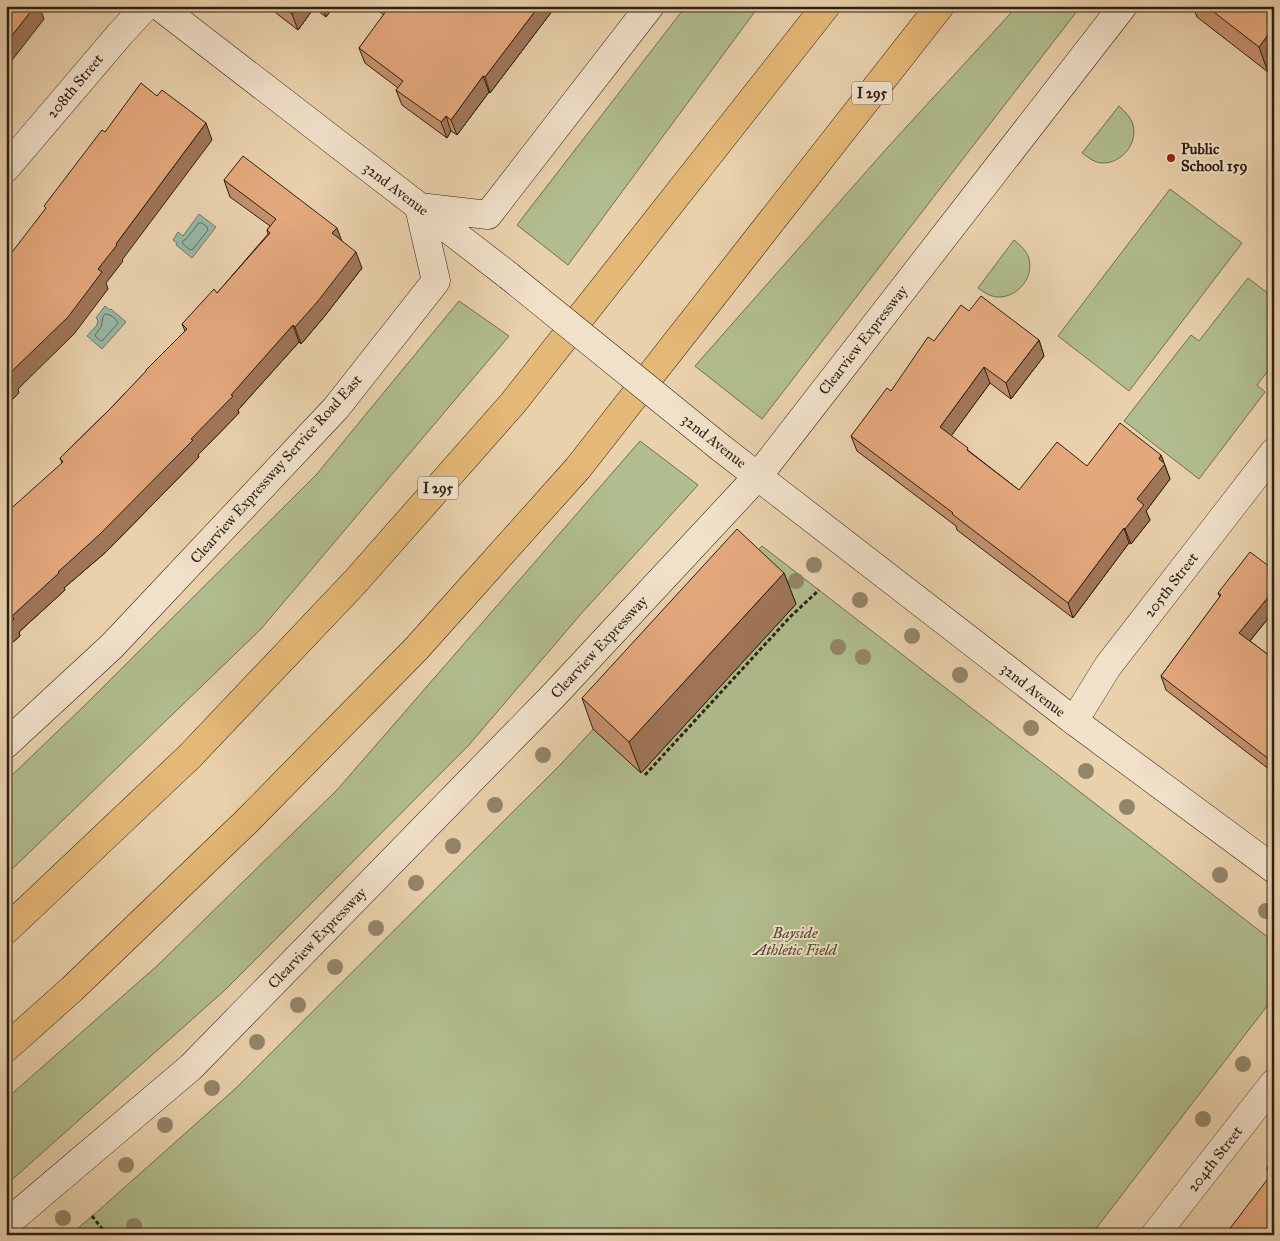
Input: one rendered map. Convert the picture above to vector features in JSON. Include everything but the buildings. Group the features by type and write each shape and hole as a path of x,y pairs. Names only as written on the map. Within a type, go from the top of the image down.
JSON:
{"highway":[{"name":"I 295","path":"6,930 190,756 355,582 507,410 826,6"},
{"name":"I 295","path":"6,1048 72,989 246,822 416,649 578,468 940,6"}],"street":[{"name":"208th Street","path":"6,168 146,6"},
{"name":"32nd Avenue","path":"158,6 509,276 722,448 1074,721 1274,869"},
{"path":"419,207 488,215 650,6"},
{"name":"Clearview Expressway","path":"6,1224 191,1067 554,695 758,476 1123,6"},
{"name":"Clearview Expressway Service Road East","path":"6,744 112,646 336,408 436,281 419,207"},
{"name":"205th Street","path":"1074,721 1108,666 1274,452"},
{"name":"204th Street","path":"1155,1235 1274,1083"}],"path":[{"path":"645,775 791,616 819,590"},
{"path":"92,1216 107,1235"}],"green space":[{"path":"686,6 759,6 568,265 517,225"},
{"path":"1016,6 1081,6 762,419 695,366 888,147"},
{"path":"1119,106 1129,117 1133,125 1134,132 1131,145 1116,160 1100,163 1082,153"},
{"path":"1170,189 1242,243 1129,391 1058,336"},
{"path":"1014,240 1025,251 1029,259 1030,266 1027,279 1012,294 996,297 987,294 978,288"},
{"path":"1248,278 1274,298 1274,363 1257,385 1265,392 1199,479 1124,421 1191,335 1199,341"},
{"path":"459,301 509,336 261,629 6,875 6,781 316,475"},
{"path":"640,441 698,485 580,615 468,746 225,990 6,1185 6,1099 158,965 337,790"},
{"name":"Bayside Athletic Field","path":"762,546 1274,942 1274,997 1091,1235 70,1235 235,1089 562,763"}],"water":[{"path":"199,214 216,227 192,258 176,245 177,243 173,240 178,232 183,236"},
{"path":"105,306 126,322 102,349 87,336 97,325 98,320 96,318"}],"place":[{"name":"Public School 159","path":"1171,158"}]}
